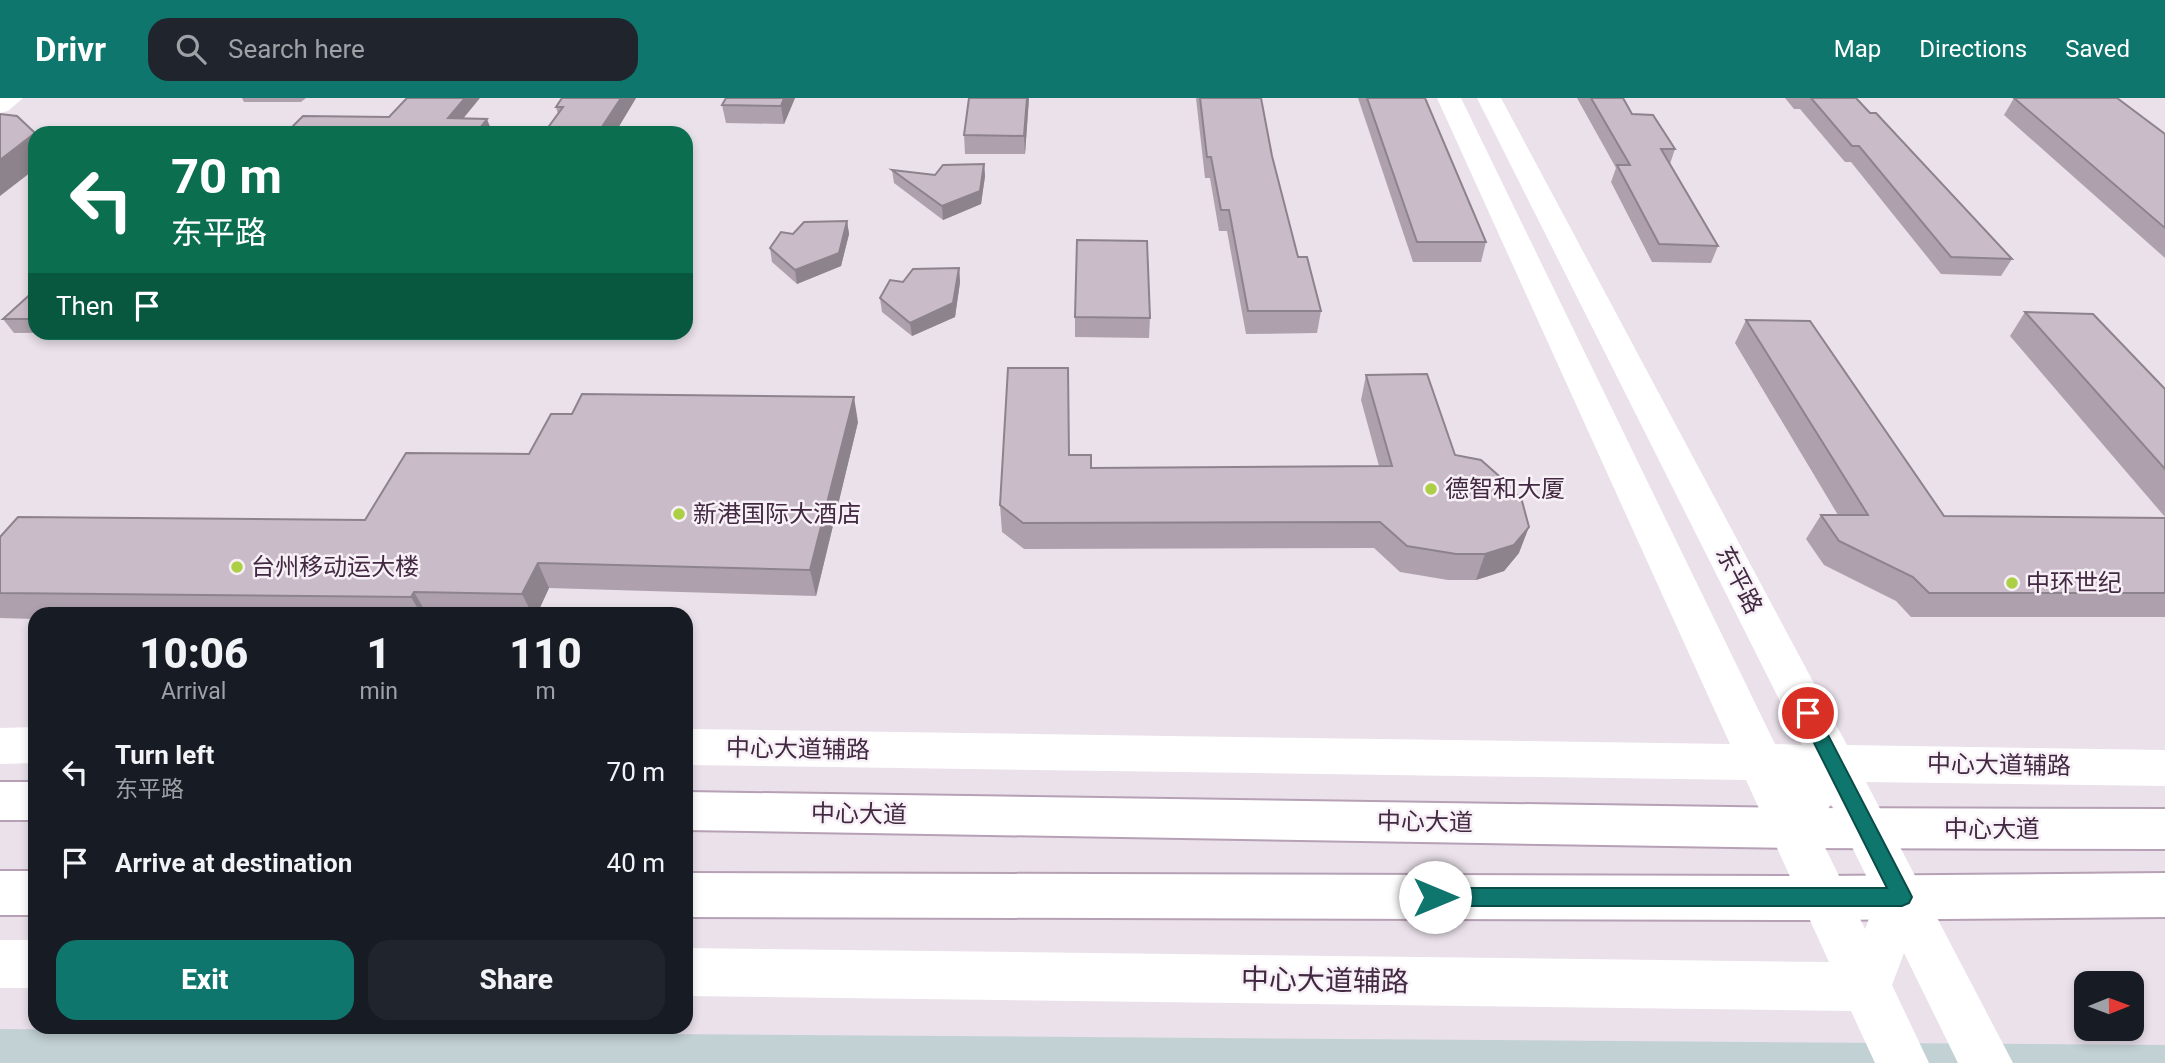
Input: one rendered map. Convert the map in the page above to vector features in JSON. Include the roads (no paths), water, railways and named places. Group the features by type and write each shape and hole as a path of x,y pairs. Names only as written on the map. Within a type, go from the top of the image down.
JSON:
{"main road":[{"path":"0,106 10,98"},
{"path":"1449,98 1902,1063"},
{"name":"东平路","path":"1489,98 1986,1063"},
{"path":"0,746 28,746"},
{"name":"中心大道辅路","path":"693,747 2165,768"},
{"path":"1792,828 1833,762"},
{"path":"0,801 28,801"},
{"name":"中心大道","path":"693,811 1792,828 2165,829"},
{"path":"0,893 28,893"},
{"path":"693,895 1823,898 2165,895"},
{"path":"1866,987 1902,897"},
{"path":"0,964 28,964"},
{"name":"中心大道辅路","path":"693,972 1866,987"}],"place":[{"name":"德智和大厦","path":"1431,489"},
{"name":"新港国际大酒店","path":"679,514"},
{"name":"台州移动运大楼","path":"237,567"},
{"name":"中环世纪","path":"2012,583"}]}
